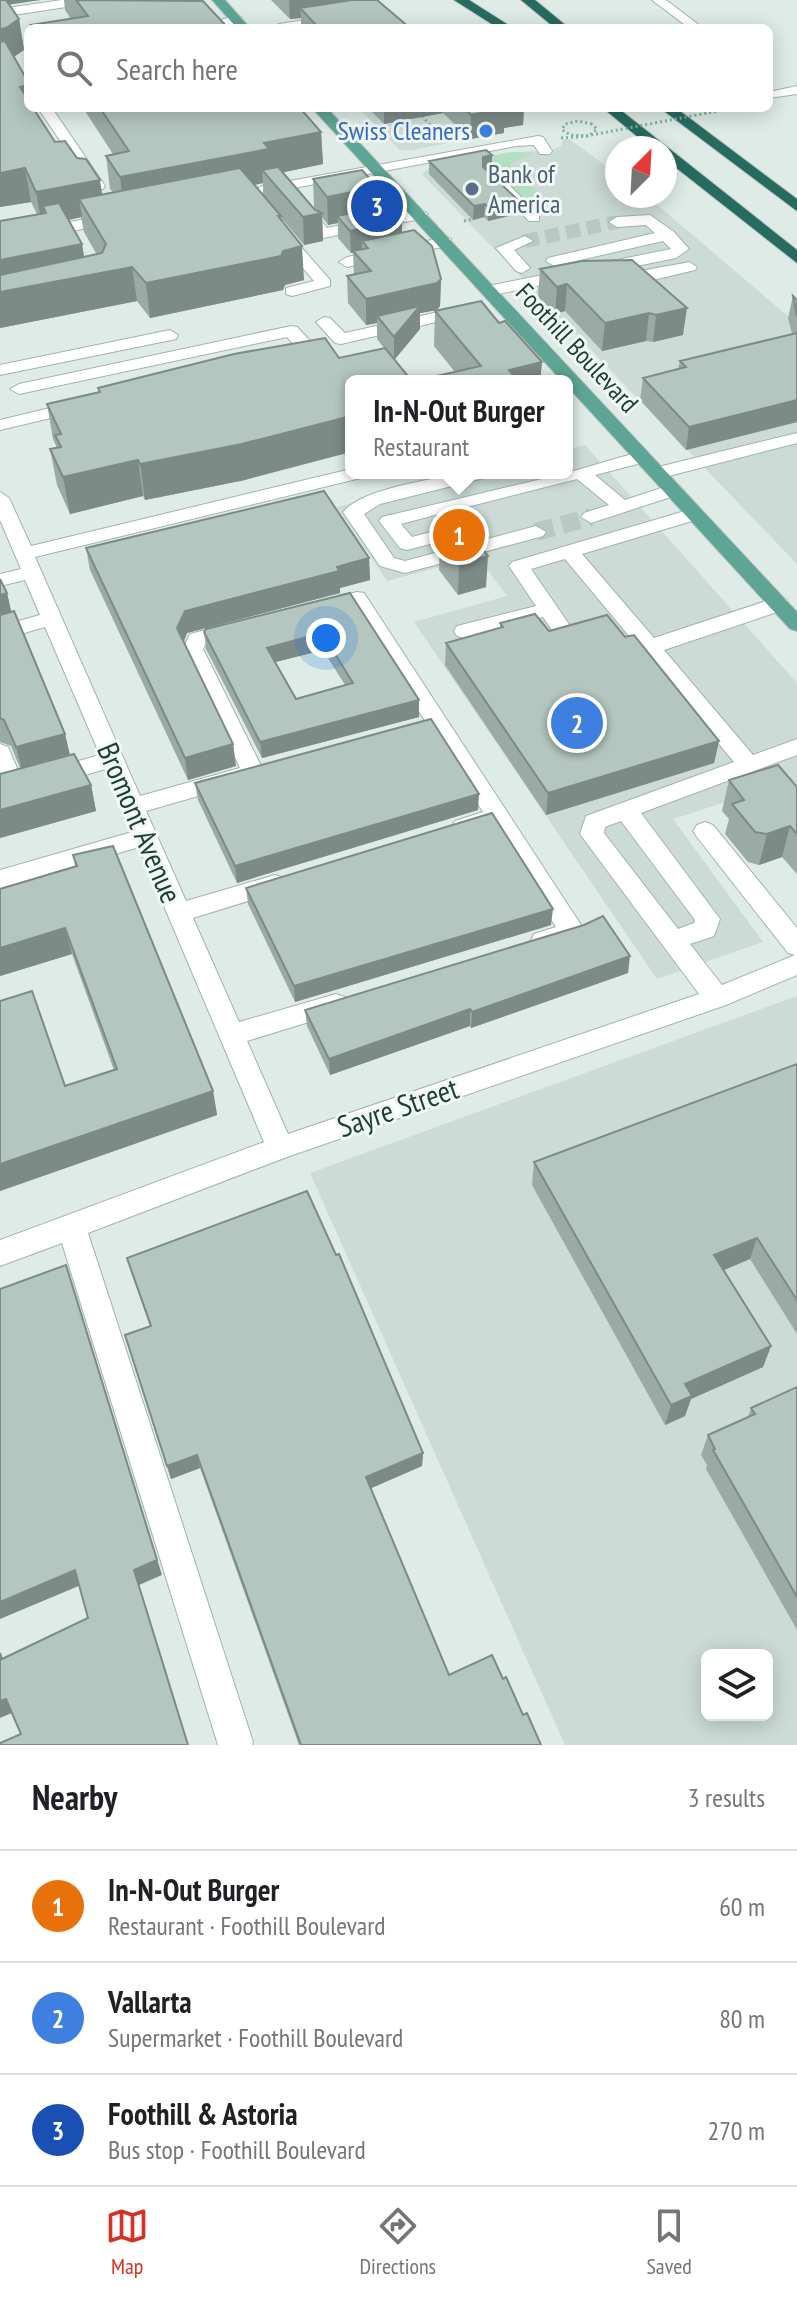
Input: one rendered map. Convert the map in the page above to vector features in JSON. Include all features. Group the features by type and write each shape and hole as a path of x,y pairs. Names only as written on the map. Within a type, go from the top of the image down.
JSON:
{"highway":[{"path":"460,0 502,24"},
{"path":"476,0 504,24"},
{"path":"527,0 558,24"},
{"path":"543,0 548,16"},
{"path":"615,112 645,136"},
{"path":"672,112 797,206"},
{"path":"677,162 797,258"}],"main road":[{"path":"218,0 240,24"},
{"name":"Foothill Boulevard","path":"323,112 446,242 491,303 562,375"},
{"name":"Foothill Boulevard","path":"573,387 797,624"}],"street":[{"path":"0,13 43,3 86,0"},
{"path":"658,0 691,24"},
{"path":"304,24 341,18"},
{"path":"0,241 74,233 126,216 48,112"},
{"path":"252,198 284,185 463,151 541,146"},
{"path":"463,151 534,218"},
{"path":"284,185 323,233 420,214"},
{"path":"346,349 491,303 676,253 681,249 669,235 645,218 617,222"},
{"path":"275,226 324,283 292,291"},
{"path":"491,303 522,268 669,235"},
{"path":"522,268 504,248 525,241"},
{"path":"347,262 446,242"},
{"path":"324,322 341,339 611,277 636,279 689,267"},
{"path":"19,389 291,331 311,352 280,359"},
{"path":"0,370 170,335"},
{"path":"0,425 97,402"},
{"path":"657,473 797,438"},
{"path":"579,469 642,457"},
{"path":"579,469 620,506"},
{"path":"0,580 27,564 345,477"},
{"path":"457,479 373,500 353,512 387,562 405,567 536,532"},
{"path":"389,521 543,479"},
{"path":"591,517 673,490"},
{"name":"Bromont Avenue","path":"0,498 280,1148"},
{"path":"373,500 407,544 473,527 454,504"},
{"path":"567,636 519,566 695,514"},
{"path":"569,551 753,762 779,785"},
{"path":"299,613 357,598 430,725 498,816 572,932 514,950"},
{"path":"650,647 779,604"},
{"path":"464,631 548,609"},
{"path":"0,633 51,619"},
{"path":"132,807 261,770 193,649 197,639 255,624"},
{"path":"717,998 592,834 594,822 797,747"},
{"path":"0,752 6,789 111,760"},
{"path":"626,810 708,919 705,929 673,940"},
{"path":"444,832 498,816"},
{"path":"705,831 797,946"},
{"path":"0,879 145,837"},
{"path":"178,913 302,875"},
{"name":"Sayre Street","path":"0,1253 280,1148 717,998 797,964"},
{"path":"231,1035 367,995"},
{"path":"71,1227 235,1742"}],"path":[{"path":"561,138 583,136 591,135 597,129 592,124 572,122 564,125 562,130 571,135 583,136 586,136 713,112"},
{"path":"422,116 432,127"},
{"path":"464,221 473,219"}],"shaded area":[{"path":"362,112 481,112 504,133 411,150 400,150"},
{"path":"563,139 569,139 605,165 605,208 661,208 797,324 797,564 422,174 429,168 509,152 550,151 561,146"},
{"path":"585,445 797,683 797,817 772,787 673,819 763,942 657,979 414,622 507,596 478,557 387,581 337,507 449,479 573,479 573,448"},
{"path":"797,996 797,1745 565,1745 310,1173"}],"green space":[{"path":"514,152 533,153 510,164 540,195 535,203 529,204 479,158"}],"building":[{"path":"0,0 6,0 19,19 0,29"},
{"path":"76,0 203,1 224,24 37,24 88,16"},
{"path":"352,0 377,0 405,24 315,24 300,8"},
{"path":"5,41 24,75 24,86 20,87 24,93 24,112 36,112 55,142 65,141 77,158 86,159 100,180 36,192 25,168 0,173 0,42"},
{"path":"103,112 304,112 321,132 264,143 269,149 120,177 106,156 129,151"},
{"path":"486,150 492,155 483,157 483,167 519,201 488,207 485,204 474,206 429,161"},
{"path":"278,167 315,210 322,213 303,217 262,170"},
{"path":"240,168 302,246 283,251 281,256 146,283 132,267 0,292 0,275 102,253 106,244 79,199"},
{"path":"362,170 377,187 327,197 313,179"},
{"path":"59,203 82,244 0,260 0,221 46,213 43,206"},
{"path":"388,206 402,221 350,231 337,216"},
{"path":"414,230 432,246 441,279 437,283 366,299 347,276 371,271 353,251 368,248 362,241"},
{"path":"632,260 687,308 605,323 567,284 557,287 540,269 582,261"},
{"path":"481,301 499,323 505,321 542,362 509,370 513,375 441,375 481,366 435,311"},
{"path":"420,306 394,337 377,316"},
{"path":"797,333 797,400 689,427 643,378 686,367 680,361"},
{"path":"325,338 339,358 385,348 407,375 345,375 345,418 242,444 140,464 138,460 63,477 50,449 61,447 55,435 61,434 47,404 234,354"},
{"path":"324,491 369,558 337,567 339,571 185,611 177,628 233,744 185,758 86,548"},
{"path":"469,532 488,556 459,564 440,539"},
{"path":"0,579 7,593 0,595"},
{"path":"350,593 419,700 260,742 204,632","holes":["322,633 353,683 296,699 267,648"]},
{"path":"14,611 65,734 16,747 4,720 0,718 0,615"},
{"path":"535,614 549,631 607,615 625,637 634,635 719,741 548,793 446,643 503,627 500,623"},
{"path":"431,719 479,794 235,866 195,783"},
{"path":"74,754 91,785 0,810 0,774"},
{"path":"778,765 797,787 797,834 790,826 767,834 755,832 732,804 744,800 729,780"},
{"path":"492,813 553,909 294,986 246,888"},
{"path":"113,846 213,1091 0,1164 0,1001 32,991 65,1086 117,1069 65,928 0,948 0,889 77,866 73,855"},
{"path":"603,916 630,956 329,1059 305,1010 584,925"},
{"path":"797,1064 797,1300 757,1238 714,1255 771,1346 685,1384 692,1396 671,1405 534,1162"},
{"path":"307,1191 336,1255 339,1254 423,1453 366,1477 449,1675 492,1655 523,1715 527,1713 541,1745 301,1745 197,1455 167,1466 125,1335 151,1326 127,1258"},
{"path":"66,1265 157,1560 134,1570 188,1745 0,1745 21,1734 6,1699 0,1701 0,1653 2,1659 88,1618 75,1570 0,1602 0,1289"},
{"path":"797,1387 797,1597 713,1450 708,1435 755,1414 751,1408"}],"tunnel":[{"path":"525,241 617,222"},
{"path":"536,532 591,517"}],"place":[{"name":"Swiss Cleaners","path":"486,131"},
{"name":"Bank of America","path":"472,189"},
{"name":"Foothill & Astoria","path":"377,206"},
{"name":"In-N-Out Burger","path":"459,535"},
{"name":"Vallarta","path":"577,723"}]}
